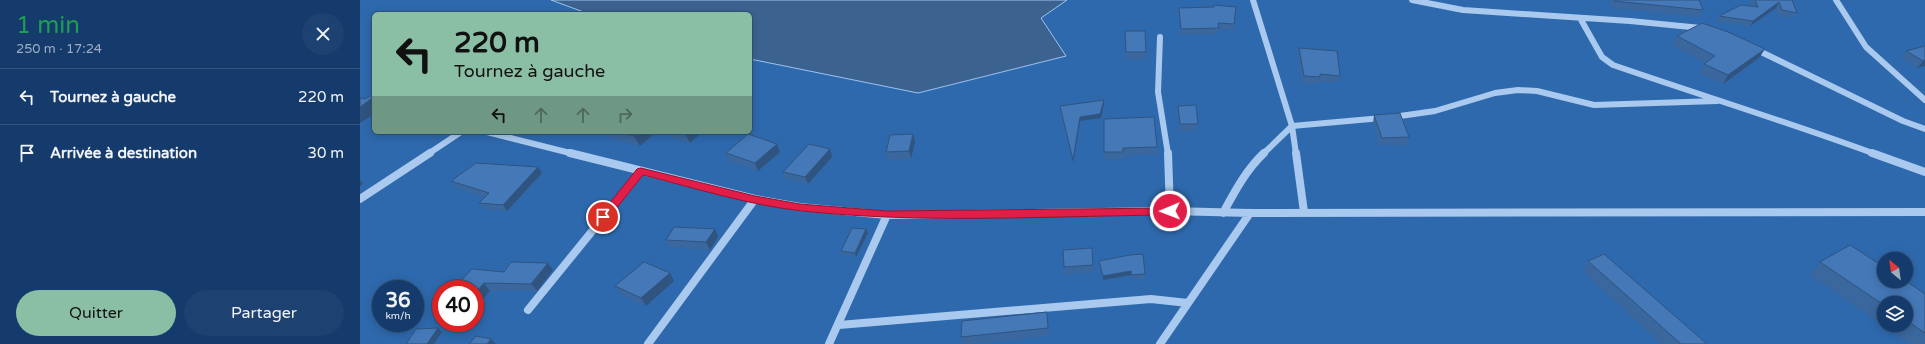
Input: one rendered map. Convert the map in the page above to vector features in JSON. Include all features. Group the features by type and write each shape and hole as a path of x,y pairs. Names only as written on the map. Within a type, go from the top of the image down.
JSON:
{"street":[{"path":"1253,0 1292,126 1304,212"},
{"path":"1412,0 1426,4 1463,10 1667,24 1702,28 1709,31"},
{"path":"1836,0 1855,32 1866,47 1925,100"},
{"path":"1580,18 1602,57 1613,65 1717,101 1804,128 1925,172"},
{"path":"1160,37 1158,92 1168,152 1170,211"},
{"path":"1748,46 1903,121 1925,129"},
{"path":"1223,213 1242,178 1254,162 1292,126 1425,113 1481,97 1505,92 1529,90 1594,106 1685,104 1717,101"},
{"path":"360,199 458,134"},
{"path":"495,134 755,199 800,207 887,215 1170,211 1223,213 1925,212"},
{"path":"528,310 641,171"},
{"path":"648,344 755,199"},
{"path":"1160,344 1250,213"},
{"path":"828,344 839,325 887,215"},
{"path":"839,325 1121,301 1151,300 1188,303"}],"shaded area":[{"path":"360,0 1925,0 1925,344 360,344"},
{"path":"551,0 1067,0 1041,18 1066,56 918,93 752,59 752,12 584,12"}],"building":[{"path":"1699,0 1703,10 1614,1"},
{"path":"1755,0 1792,0 1797,13 1782,10 1779,2 1753,21 1719,16 1741,5 1758,7"},
{"path":"1214,5 1236,7 1234,24 1218,23 1219,28 1181,29 1179,8 1214,7"},
{"path":"1702,23 1728,32 1765,49 1728,75 1704,64 1715,56 1677,36"},
{"path":"1125,31 1145,31 1146,52 1126,52"},
{"path":"1925,46 1925,60 1923,61 1906,51"},
{"path":"1299,48 1337,51 1340,76 1320,74 1320,77 1304,76"},
{"path":"372,96 372,98 360,107 360,98 365,99"},
{"path":"1104,100 1100,114 1080,117 1073,160 1060,106"},
{"path":"1196,105 1198,124 1180,124 1178,106"},
{"path":"1400,113 1409,137 1382,138 1374,115"},
{"path":"1154,117 1157,147 1123,148 1123,152 1104,152 1104,119"},
{"path":"748,134 777,144 755,163 726,153"},
{"path":"913,134 909,151 886,152 890,135"},
{"path":"809,144 830,149 805,177 783,172"},
{"path":"476,163 538,167 503,205 479,203 489,193 451,181"},
{"path":"674,227 715,229 706,242 666,240"},
{"path":"852,228 866,229 855,253 841,251"},
{"path":"1850,245 1877,262 1877,288 1913,288 1913,286 1925,294 1925,333 1913,325 1913,296 1877,296 1877,300 1820,262"},
{"path":"1092,248 1093,265 1064,267 1063,250"},
{"path":"1143,254 1145,274 1131,275 1131,271 1103,276 1099,261"},
{"path":"1604,254 1707,344 1681,344 1588,261"},
{"path":"511,262 548,263 531,284 484,283 484,280 462,280 472,269 504,272"},
{"path":"644,262 670,273 641,298 615,286"},
{"path":"1047,312 1048,328 961,337 962,321"},
{"path":"432,328 432,332 435,332 427,344 406,344 414,332 424,332 424,329"},
{"path":"476,336 491,339 487,344 469,344"}],"route":[{"path":"603,217 641,171 755,199 800,207 887,215 1170,211"}]}
